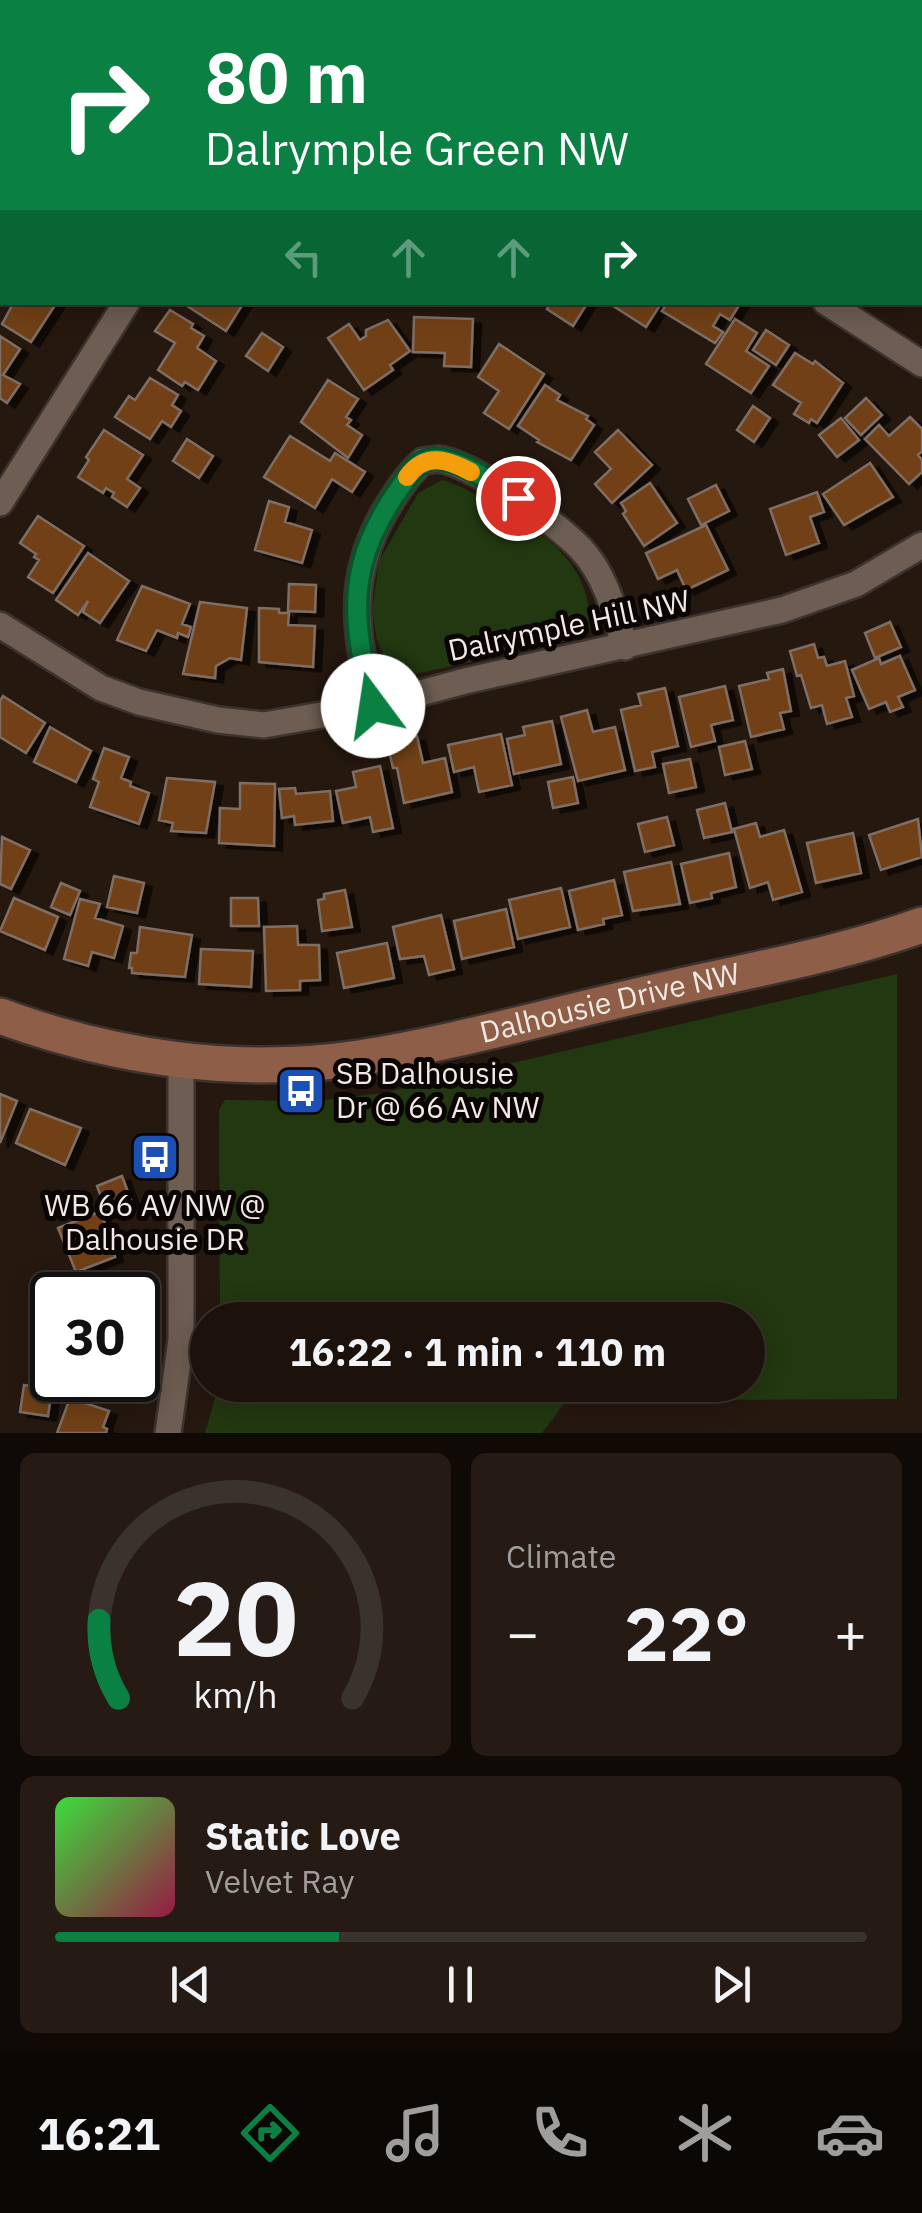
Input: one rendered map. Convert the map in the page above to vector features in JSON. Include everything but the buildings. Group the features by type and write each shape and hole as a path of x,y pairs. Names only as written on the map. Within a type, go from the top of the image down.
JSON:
{"street":[{"path":"0,503 124,305"},
{"path":"831,305 922,364"},
{"path":"373,706 361,658 356,614 361,563 393,497 423,461 437,458 458,465 518,498 583,550 608,594 625,647"},
{"name":"Dalrymple Hill NW","path":"0,625 101,688 170,710 264,724 373,706 465,681 726,625 828,596 885,569 922,545"},
{"name":"Dalhousie Drive NW","path":"0,1016 78,1042 181,1061 249,1065 358,1058 745,971 922,924"},
{"path":"168,1433 181,1340 181,1061"}],"green space":[{"path":"442,480 471,492 550,542 575,569 583,586 590,627 566,641 415,674 388,666 377,640 372,612 379,561 418,493"},
{"path":"897,974 897,1399 765,1400 765,1302 220,1302 219,1110 225,1100 314,1101 383,1093"},
{"path":"214,1402 565,1402 542,1433 205,1433"}],"slow traffic":[{"path":"407,477 423,461 437,458 471,472"}],"place":[{"name":"SB Dalhousie Dr @ 66 Av NW","path":"301,1091"},
{"name":"WB 66 AV NW @ Dalhousie DR","path":"155,1157"}],"route":[{"path":"373,706 361,658 356,614 361,563 393,497 423,461 437,458 458,465 518,498"}]}
